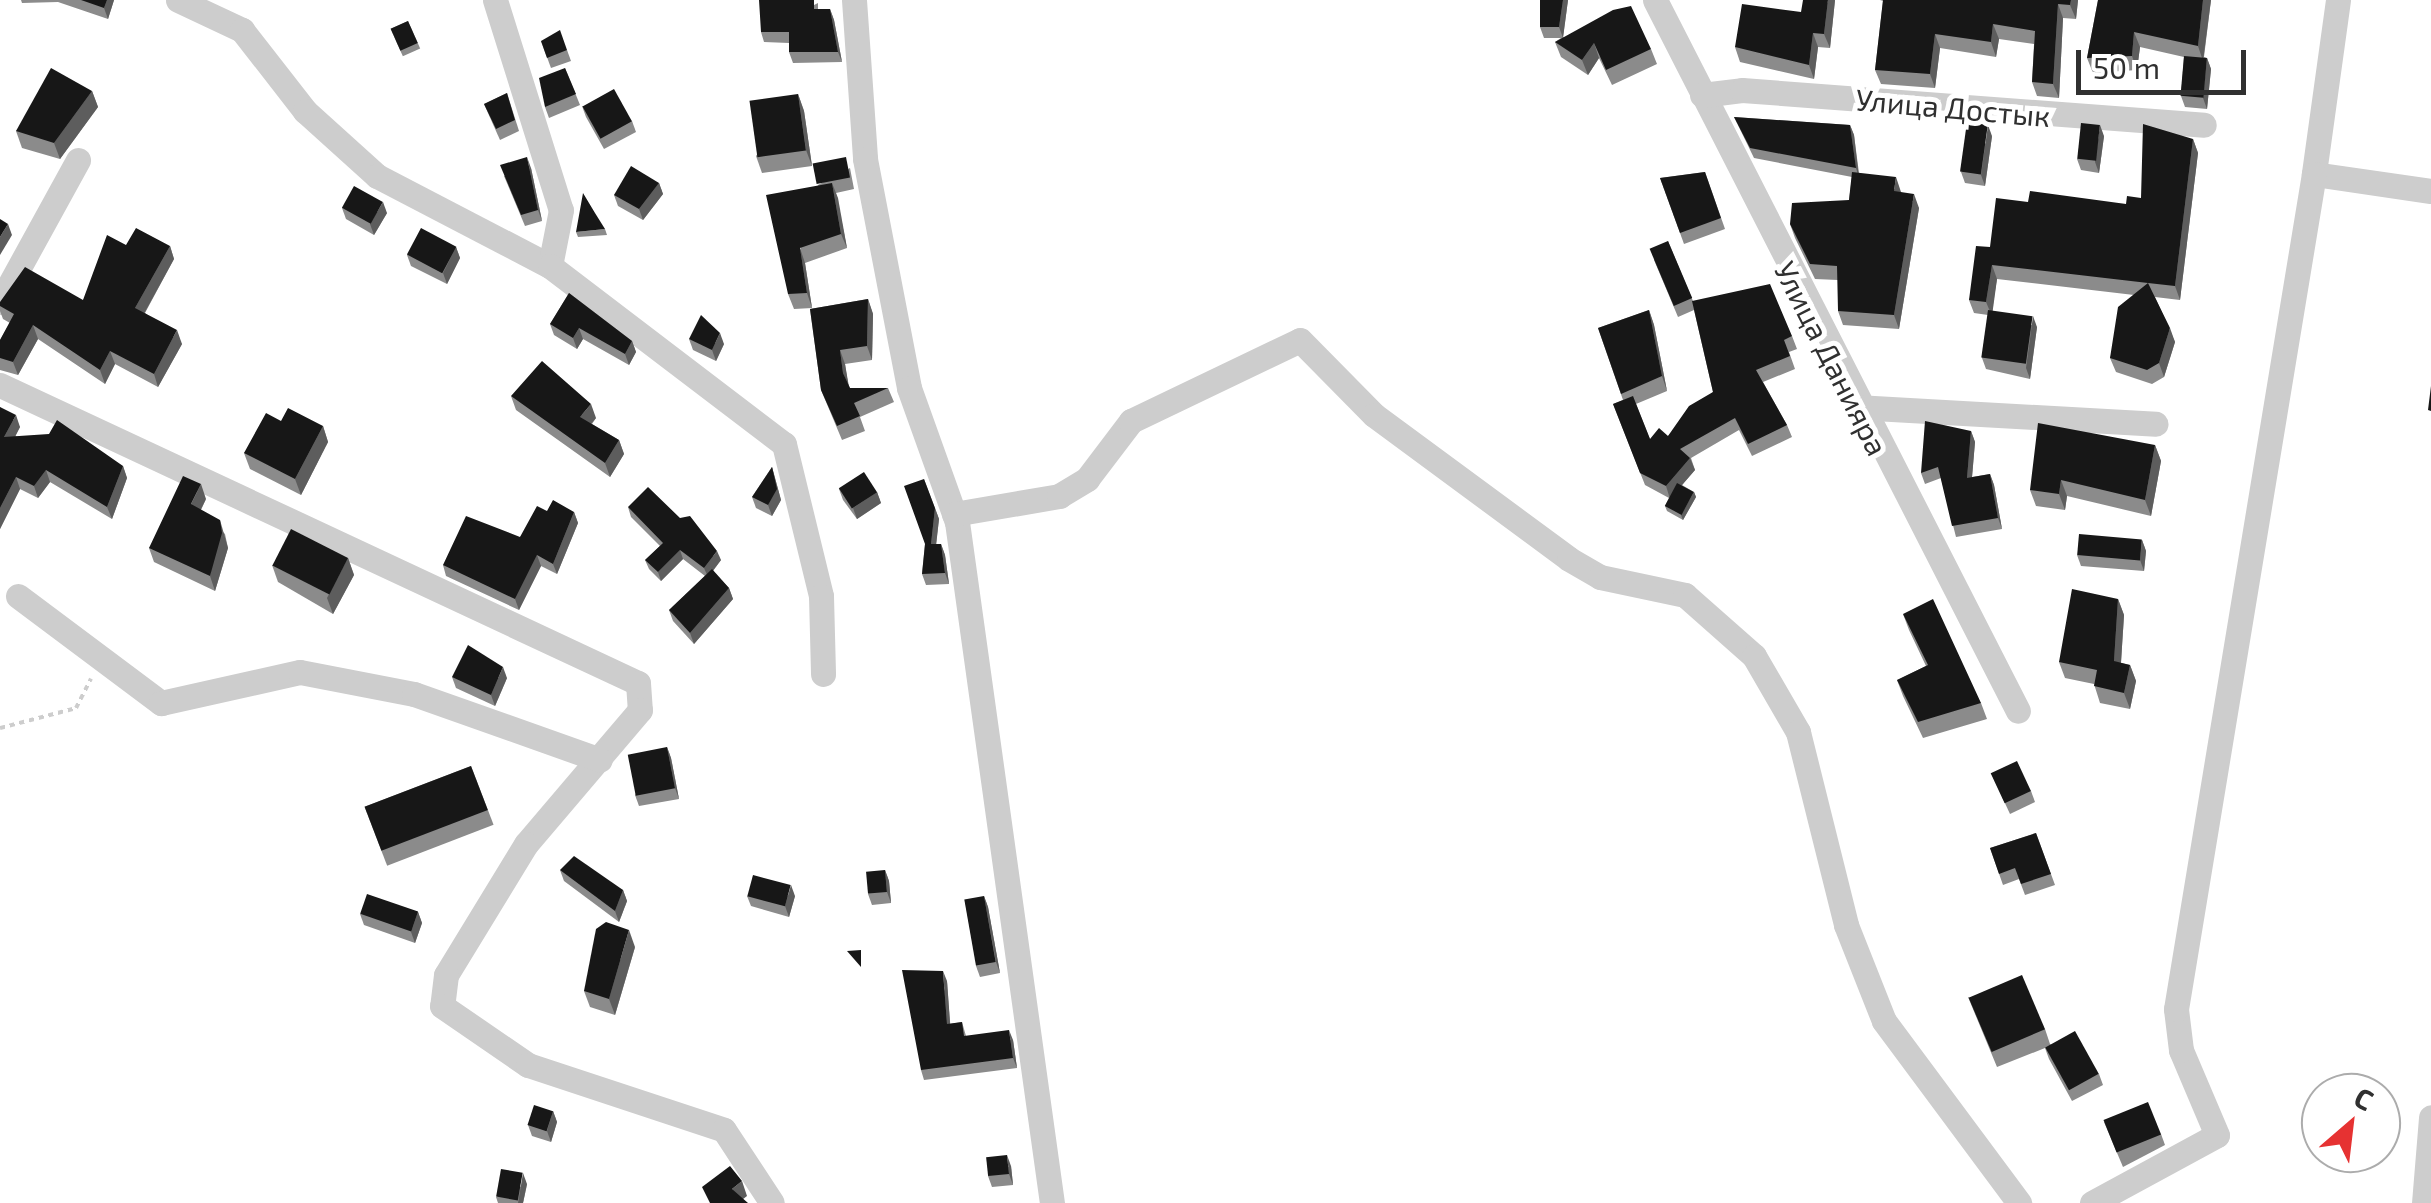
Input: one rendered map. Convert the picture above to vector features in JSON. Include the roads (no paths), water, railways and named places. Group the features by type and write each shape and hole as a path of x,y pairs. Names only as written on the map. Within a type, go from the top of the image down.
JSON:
{"street":[{"path":"178,0 242,30 305,112 377,176 550,266 784,444 821,596 823,674"},
{"path":"495,0 561,210 550,266"},
{"path":"854,0 865,159 884,262 909,388 954,514 1052,1203"},
{"name":"Улица Данияра","path":"1654,0 1856,407 2018,712"},
{"path":"2092,1203 2218,1135 2181,1050 2176,1009 2314,174 2338,0"},
{"name":"Улица Достык","path":"1702,95 1742,90 2204,125"},
{"path":"0,302 78,160"},
{"path":"2314,174 2431,191"},
{"path":"954,514 1058,496 1087,480 1130,421 1300,340 1374,415 1570,560 1600,578 1685,595 1754,656 1798,732 1846,925 1884,1022 2019,1203"},
{"path":"0,385 638,683 640,710 526,844 446,976 442,1006 528,1065 724,1130 772,1203"},
{"path":"1856,407 2156,424"},
{"path":"18,596 99,661 161,703 231,681 300,672 345,678 600,760"},
{"path":"2424,1203 2431,1117"}]}
